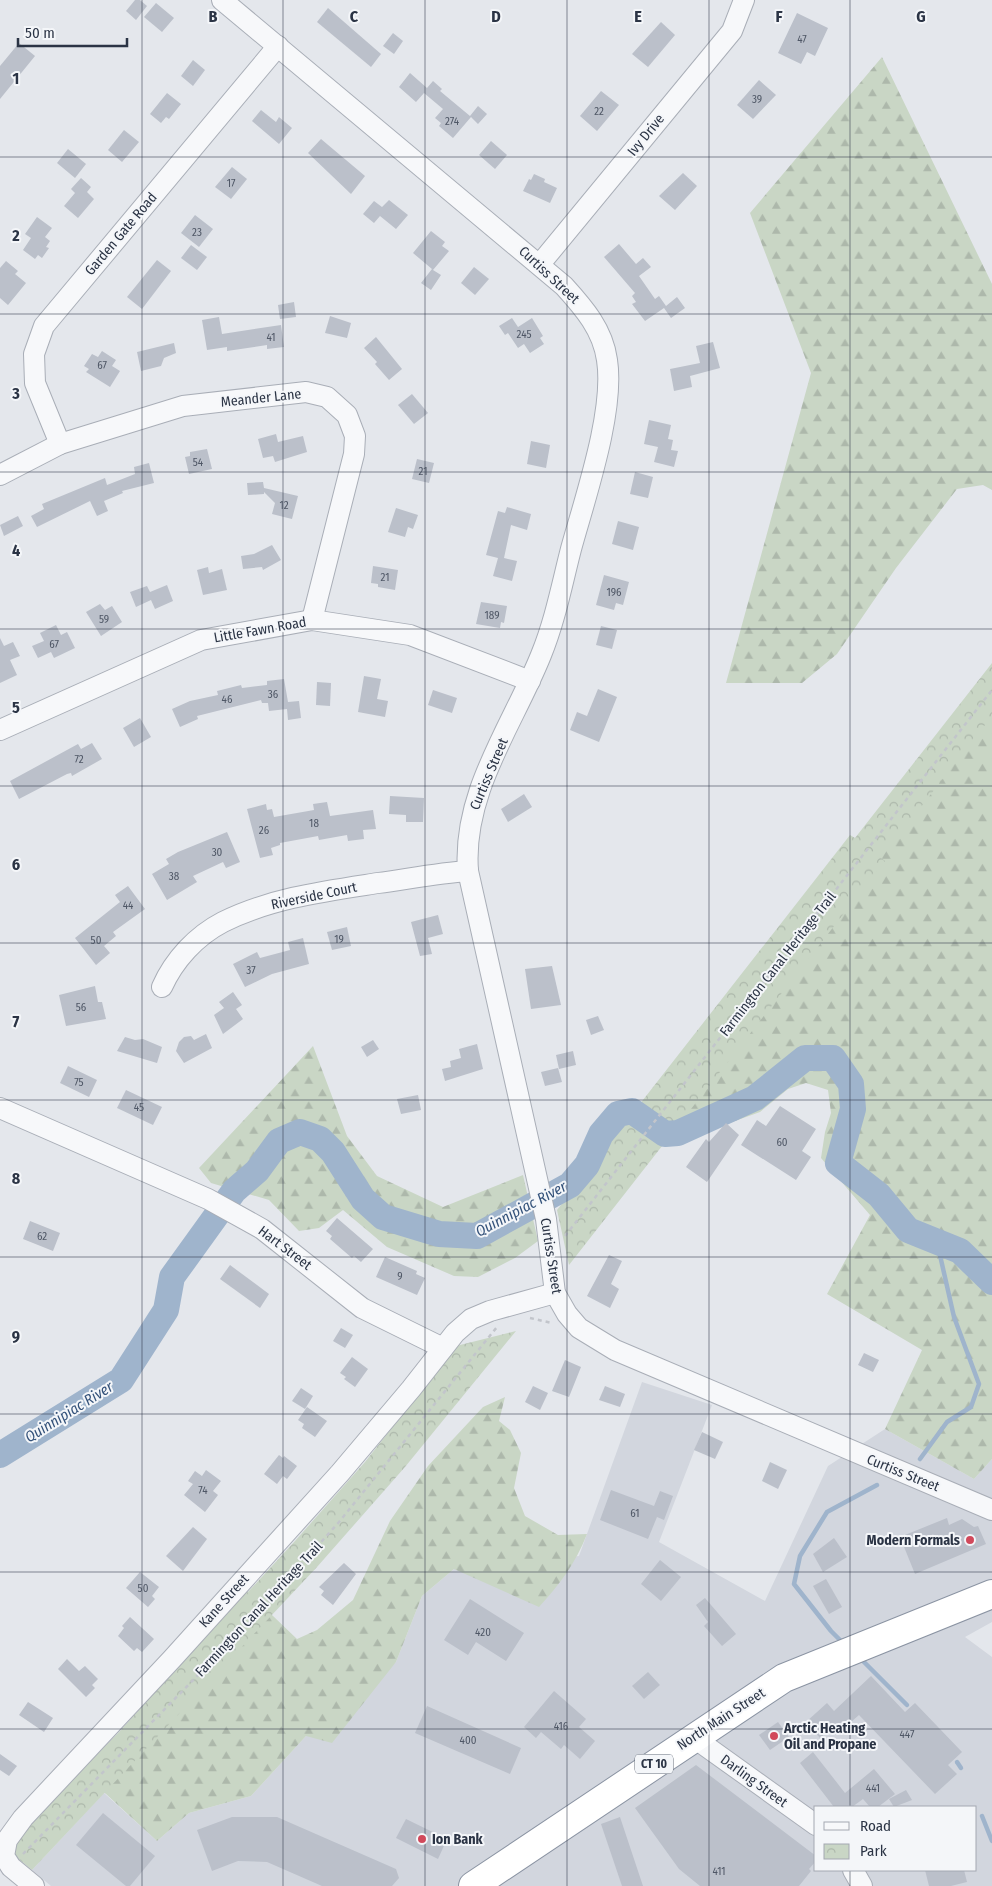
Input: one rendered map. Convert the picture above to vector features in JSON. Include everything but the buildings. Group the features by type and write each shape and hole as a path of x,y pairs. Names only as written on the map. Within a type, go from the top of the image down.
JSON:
{"highway":[{"name":"North Main Street","path":"473,1886 693,1737 784,1678 851,1649 992,1594"}],"street":[{"name":"Curtiss Street","path":"222,0 540,264 580,304 594,323 607,358 609,379 607,401 593,468 556,610 530,681 474,806 466,846 468,870 546,1219 555,1293 561,1305 579,1328 615,1350 992,1510"},
{"name":"Ivy Drive","path":"540,264 732,31 744,0"},
{"name":"Garden Gate Road","path":"60,444 35,383 34,354 44,326 278,46"},
{"name":"Meander Lane","path":"0,475 60,444 183,406 306,392 326,397 347,414 355,436 354,454 312,620"},
{"name":"Little Fawn Road","path":"0,730 201,640 312,620 410,635 530,681"},
{"name":"Riverside Court","path":"162,987 169,971 184,950 222,922 276,902 328,890 427,874 468,870"},
{"name":"Hart Street","path":"0,1108 208,1199 237,1214 292,1252 362,1308 442,1348"},
{"path":"442,1348 455,1332 471,1319 509,1304 555,1293"},
{"name":"Kane Street","path":"7,1858 6,1840 23,1818 172,1659 340,1473 442,1348"},
{"name":"Darling Street","path":"693,1737 814,1823"},
{"path":"7,1858 34,1886"},
{"path":"853,1871 862,1886"}],"path":[{"name":"Farmington Canal Heritage Trail","path":"564,1238 992,690"},
{"name":"Farmington Canal Heritage Trail","path":"7,1858 247,1625 339,1522 500,1324"}],"shaded area":[{"path":"642,1382 712,1405 659,1542 765,1601 828,1466 885,1429 974,1479 992,1459 992,1622 965,1637 992,1657 992,1886 51,1886 32,1870 104,1793 157,1841 189,1813 251,1796 306,1736 396,1662 422,1596 454,1569 579,1556"}],"green space":[{"path":"882,57 992,284 992,490 983,485 957,489 896,568 837,654 802,683 726,683 811,373 750,213"},
{"path":"992,663 992,716 881,858 885,861 569,1265 557,1210 850,835 855,838"},
{"path":"992,714 992,1459 974,1479 885,1429 922,1350 827,1294 870,1215 821,1158 825,1132 831,1113 828,1090 806,1083 788,1089 760,1112 707,1131 680,1115"},
{"path":"313,1046 347,1136 377,1176 443,1207 523,1175 538,1241 515,1258 478,1277 454,1276 387,1247 343,1210 319,1228 299,1231 269,1200 211,1183 199,1168"},
{"path":"516,1331 405,1467 317,1567 32,1870 5,1848 119,1732 295,1541 365,1462 456,1346"},
{"path":"505,1397 499,1421 510,1430 521,1453 514,1488 525,1516 558,1535 587,1534 578,1555 560,1582 539,1607 454,1569 422,1596 396,1662 332,1743 306,1736 251,1796 189,1813 157,1841 93,1782 124,1727 245,1589 297,1639 317,1630 353,1600 390,1521 428,1466 483,1407"}],"waterway":[{"name":"Quinnipiac River","path":"0,1455 121,1380 166,1310 172,1277 234,1191 257,1171 279,1141 300,1132 320,1139 333,1152 363,1199 383,1217 439,1234 477,1236 570,1185 587,1165 601,1134 618,1114 632,1111 665,1134 678,1133 755,1098 805,1058 833,1058 851,1084 853,1109 838,1163 879,1195 908,1230 960,1251 992,1282"},
{"path":"920,1459 947,1422 971,1407 979,1384 954,1317 937,1242"},
{"path":"843,1643 831,1631 794,1584 800,1556 827,1512 877,1485"},
{"path":"860,1658 907,1705"},
{"path":"957,1762 961,1768"},
{"path":"982,1816 992,1841"}],"place":[{"name":"Modern Formals","path":"970,1540"},
{"name":"Arctic Heating Oil and Propane","path":"774,1736"},
{"name":"Ion Bank","path":"422,1839"}]}
